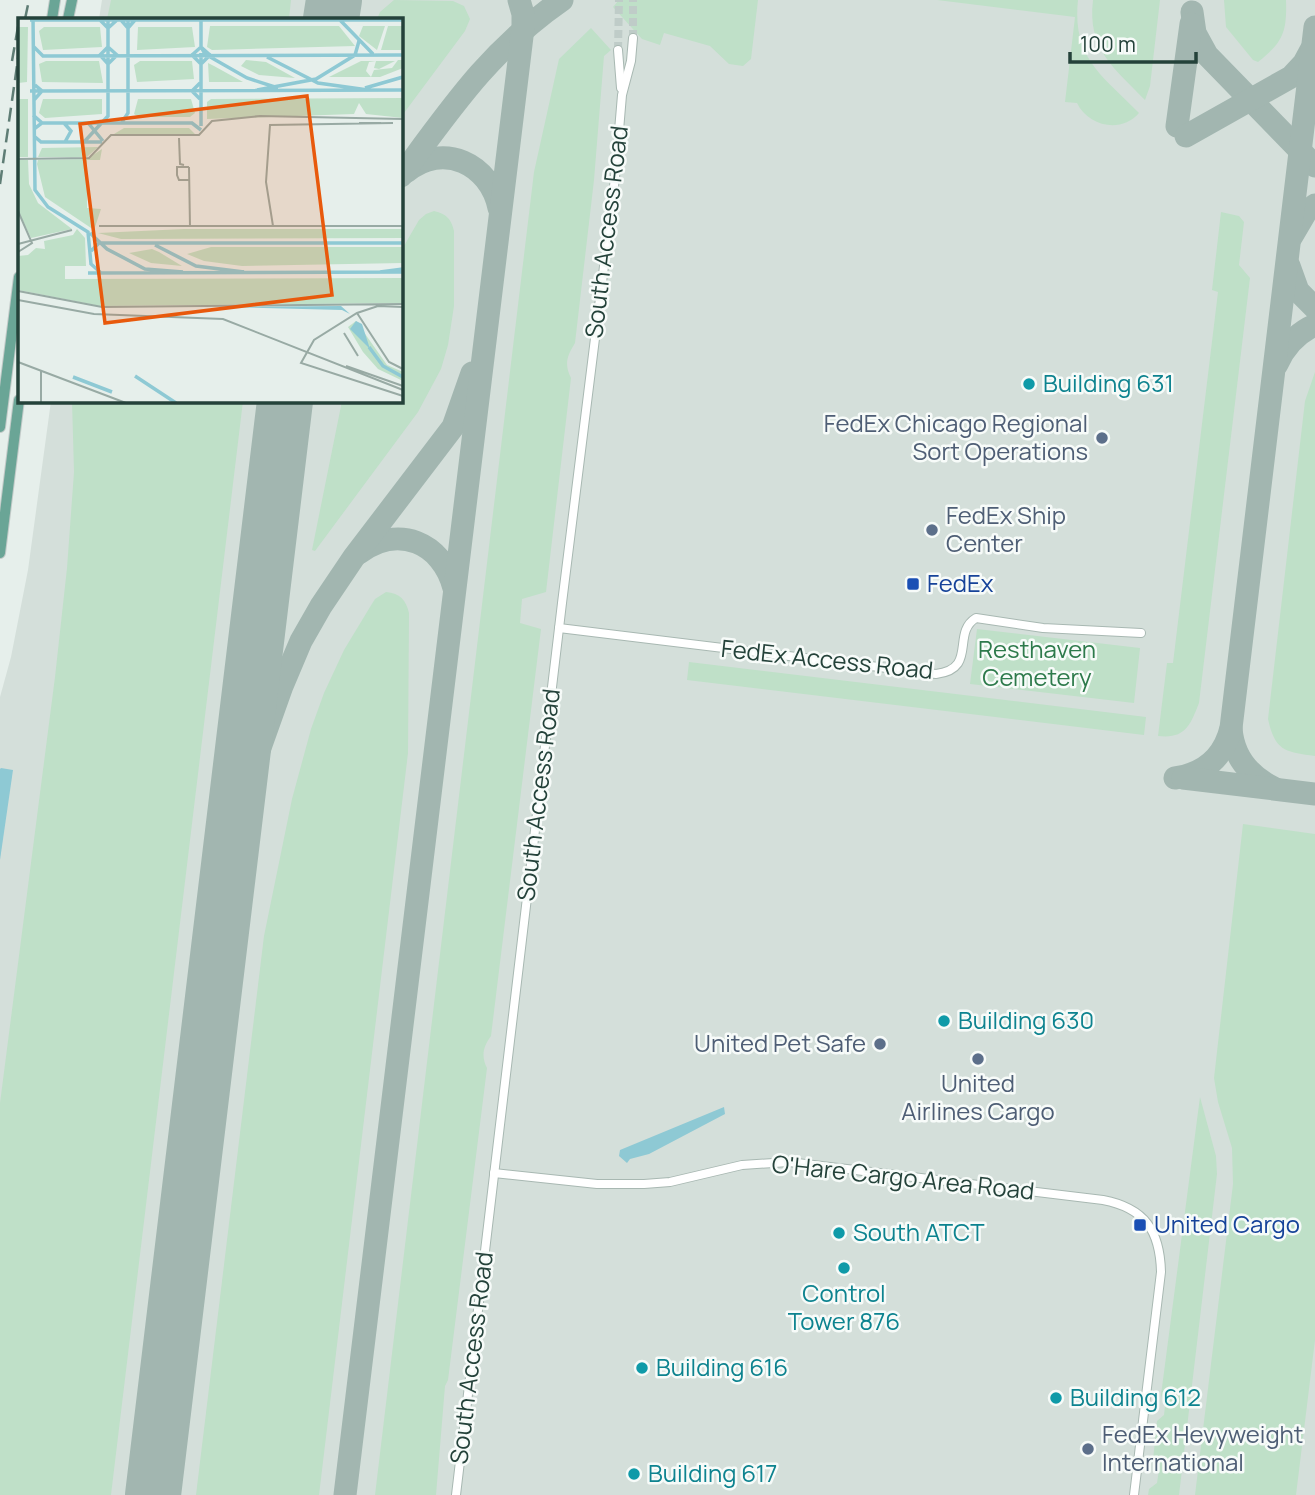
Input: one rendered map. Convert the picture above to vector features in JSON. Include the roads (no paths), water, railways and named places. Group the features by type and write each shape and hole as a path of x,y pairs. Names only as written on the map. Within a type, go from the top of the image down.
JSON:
{"main road":[{"path":"52,18 55,0"},
{"path":"68,18 72,0"},
{"path":"0,427 18,285"},
{"path":"0,553 19,402"}],"street":[{"name":"South Access Road","path":"456,1495 612,203 622,95 631,61 633,38"},
{"name":"South Access Road","path":"618,50 622,95"},
{"name":"FedEx Access Road","path":"559,628 936,674 948,673 957,666 962,657 966,627 976,618 1043,628 1141,633"},
{"name":"O'Hare Cargo Area Road","path":"494,1173 597,1184 644,1185 670,1182 743,1165 789,1162 1118,1203 1143,1217 1154,1232 1160,1250 1161,1272 1134,1495"}],"water":[{"path":"0,769 13,770 0,860"},
{"path":"724,1107 725,1114 649,1154 630,1159 627,1163 619,1156 620,1150"}],"tunnel":[{"path":"618,50 619,0"},
{"path":"633,0 633,38"}],"railway":[{"path":"25,18 29,0"},
{"path":"12,61 18,27"},
{"path":"0,184 18,59"}],"place":[{"name":"Building 631","path":"1029,384"},
{"name":"FedEx Chicago Regional Sort Operations","path":"1102,438"},
{"name":"FedEx Ship Center","path":"932,530"},
{"name":"FedEx","path":"913,584"},
{"name":"Building 630","path":"944,1021"},
{"name":"United Pet Safe","path":"880,1044"},
{"name":"United Airlines Cargo","path":"978,1059"},
{"name":"United Cargo","path":"1140,1225"},
{"name":"South ATCT","path":"839,1233"},
{"name":"Control Tower 876","path":"844,1268"},
{"name":"Building 616","path":"642,1368"},
{"name":"Building 612","path":"1056,1398"},
{"name":"FedEx Hevyweight International","path":"1088,1449"},
{"name":"Building 617","path":"634,1474"}],"park label":[{"name":"Resthaven Cemetery","path":"1037,664"}]}
